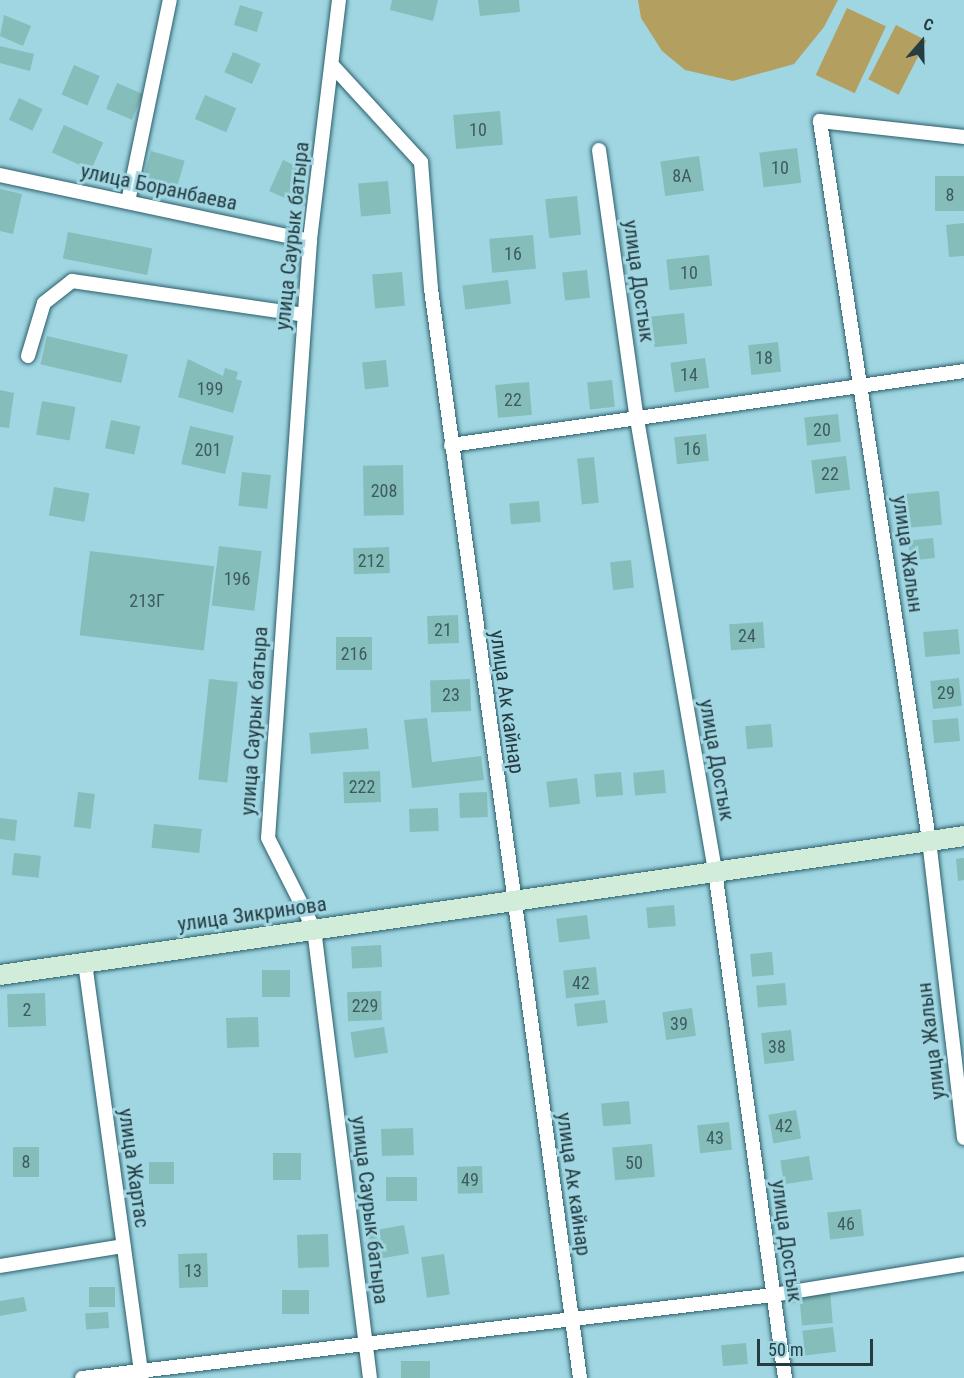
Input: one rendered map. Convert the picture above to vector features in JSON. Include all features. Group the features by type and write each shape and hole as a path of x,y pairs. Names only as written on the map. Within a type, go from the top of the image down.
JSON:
{"street":[{"path":"128,202 170,0"},
{"name":"улица Саурык батыра","path":"333,59 331,36 339,0"},
{"name":"улица Саурык батыра","path":"348,0 333,59 310,241 268,838 314,929 370,1378"},
{"name":"улица Ак кайнар","path":"333,59 421,162 452,445 512,901 580,1378"},
{"name":"улица Жалын","path":"964,137 820,121 929,840 964,1138"},
{"name":"улица Достык","path":"599,150 638,419 715,871 785,1378"},
{"name":"улица Боранбаева","path":"0,175 310,241"},
{"path":"28,356 44,303 72,281 304,315"},
{"path":"452,445 964,371"},
{"name":"улица Зикринова","path":"0,975 964,836"},
{"name":"улица Жартас","path":"85,963 141,1374"},
{"path":"0,1266 123,1246"},
{"path":"82,1378 141,1374 572,1317 773,1295 964,1264"}],"shaded area":[{"path":"638,0 838,0 824,27 794,64 733,81 685,70 662,51 641,18"},
{"path":"847,8 886,26 855,93 816,75"},
{"path":"896,25 926,40 899,95 868,79"}],"building":[{"path":"392,0 438,0 433,21 390,10"},
{"path":"478,0 519,0 520,12 480,16"},
{"path":"240,5 263,12 257,32 234,25"},
{"path":"4,15 31,26 23,46 0,36"},
{"path":"0,46 34,54 30,71 0,63"},
{"path":"233,52 261,64 252,84 224,72"},
{"path":"74,65 100,76 87,105 61,94"},
{"path":"117,83 143,94 132,120 106,109"},
{"path":"205,95 236,108 226,132 195,119"},
{"path":"19,98 43,109 32,131 9,120"},
{"path":"500,111 503,145 456,149 453,115"},
{"path":"64,125 103,142 91,170 52,152"},
{"path":"797,148 801,183 764,187 759,153"},
{"path":"151,151 185,161 177,187 144,177"},
{"path":"699,156 704,191 665,196 660,161"},
{"path":"283,160 305,170 291,201 269,191"},
{"path":"935,176 964,176 964,211 935,211"},
{"path":"388,181 391,214 361,216 358,184"},
{"path":"0,189 22,194 13,234 0,231"},
{"path":"577,196 581,235 549,238 545,199"},
{"path":"964,223 964,256 949,257 946,225"},
{"path":"68,232 152,248 147,275 63,259"},
{"path":"533,235 536,269 492,273 489,239"},
{"path":"709,255 712,286 669,290 666,259"},
{"path":"587,270 590,298 565,300 562,273"},
{"path":"402,272 405,306 375,308 372,275"},
{"path":"508,280 511,304 465,309 462,286"},
{"path":"684,313 687,344 654,347 651,316"},
{"path":"47,336 128,355 121,383 40,364"},
{"path":"778,342 781,372 751,375 748,345"},
{"path":"705,358 709,388 675,393 670,363"},
{"path":"188,359 223,376 225,368 238,372 236,379 242,381 233,413 178,397"},
{"path":"386,360 389,387 365,389 362,363"},
{"path":"612,380 615,407 590,409 587,383"},
{"path":"529,382 532,415 498,418 495,385"},
{"path":"0,390 14,393 9,428 0,427"},
{"path":"42,401 75,407 70,440 36,434"},
{"path":"838,414 841,442 807,445 804,418"},
{"path":"111,420 140,426 134,455 105,448"},
{"path":"190,426 234,436 225,474 181,464"},
{"path":"706,434 709,461 677,464 674,437"},
{"path":"846,456 850,490 815,494 811,460"},
{"path":"594,457 599,503 582,505 577,459"},
{"path":"403,465 404,515 364,516 363,466"},
{"path":"242,472 271,475 267,509 238,506"},
{"path":"54,487 89,493 84,522 49,516"},
{"path":"939,491 942,525 900,529 897,495"},
{"path":"539,501 541,522 511,525 509,504"},
{"path":"933,538 935,558 910,561 908,541"},
{"path":"219,546 262,551 254,611 212,606"},
{"path":"389,547 390,573 354,574 353,548"},
{"path":"90,551 214,566 204,651 80,635"},
{"path":"631,560 634,588 613,590 610,562"},
{"path":"458,615 459,643 428,644 427,616"},
{"path":"763,622 765,648 731,650 729,624"},
{"path":"958,629 960,654 925,657 923,632"},
{"path":"336,637 372,637 372,670 336,670"},
{"path":"959,678 962,706 933,709 930,681"},
{"path":"209,679 238,682 227,782 198,779"},
{"path":"470,679 471,711 431,712 430,680"},
{"path":"427,718 432,762 481,756 484,780 412,788 404,720"},
{"path":"958,718 960,741 934,743 932,720"},
{"path":"771,724 773,747 747,749 745,726"},
{"path":"367,728 369,749 311,754 309,733"},
{"path":"664,770 666,793 635,796 633,773"},
{"path":"380,771 381,802 344,803 343,772"},
{"path":"621,772 623,795 596,797 594,774"},
{"path":"577,778 580,804 549,808 546,782"},
{"path":"78,792 95,794 91,829 74,827"},
{"path":"487,792 488,817 460,818 459,793"},
{"path":"438,808 439,831 410,832 409,809"},
{"path":"0,818 17,820 15,841 0,839"},
{"path":"154,824 202,829 199,853 151,848"},
{"path":"14,853 41,856 39,878 12,875"},
{"path":"964,858 964,880 958,881 956,859"},
{"path":"674,905 676,926 648,928 646,907"},
{"path":"587,915 590,939 559,943 556,919"},
{"path":"381,945 382,967 352,969 351,947"},
{"path":"772,952 774,975 752,977 750,954"},
{"path":"596,967 599,995 566,998 563,970"},
{"path":"262,970 290,970 290,997 262,997"},
{"path":"785,983 787,1005 758,1007 756,986"},
{"path":"381,991 382,1020 348,1021 347,992"},
{"path":"45,993 46,1026 8,1027 7,994"},
{"path":"605,1000 608,1023 577,1027 574,1004"},
{"path":"692,1008 696,1036 666,1040 662,1012"},
{"path":"258,1017 259,1047 227,1048 226,1018"},
{"path":"384,1027 388,1053 354,1058 350,1032"},
{"path":"791,1030 794,1061 764,1064 761,1033"},
{"path":"629,1101 631,1124 603,1126 601,1103"},
{"path":"796,1110 801,1139 773,1143 768,1115"},
{"path":"729,1122 732,1150 700,1153 697,1125"},
{"path":"413,1128 414,1155 382,1156 381,1129"},
{"path":"652,1144 655,1177 615,1180 612,1147"},
{"path":"13,1147 39,1147 39,1177 13,1177"},
{"path":"273,1153 301,1153 301,1180 273,1180"},
{"path":"809,1156 813,1180 784,1184 780,1161"},
{"path":"149,1162 174,1162 174,1184 149,1184"},
{"path":"482,1166 483,1193 458,1194 457,1167"},
{"path":"386,1177 417,1177 417,1201 386,1201"},
{"path":"861,1209 864,1236 830,1239 827,1213"},
{"path":"404,1225 409,1254 373,1260 368,1231"},
{"path":"328,1234 329,1267 298,1268 297,1235"},
{"path":"207,1253 208,1287 179,1288 178,1254"},
{"path":"444,1254 450,1295 427,1298 421,1257"},
{"path":"89,1287 115,1287 115,1307 89,1307"},
{"path":"282,1290 309,1290 309,1314 282,1314"},
{"path":"830,1291 833,1323 802,1326 799,1294"},
{"path":"24,1297 27,1311 0,1316 0,1301"},
{"path":"108,1312 109,1328 86,1330 85,1314"},
{"path":"833,1327 836,1352 805,1356 802,1331"},
{"path":"746,1343 748,1364 723,1366 721,1345"},
{"path":"401,1361 430,1361 430,1378 401,1378"}]}
